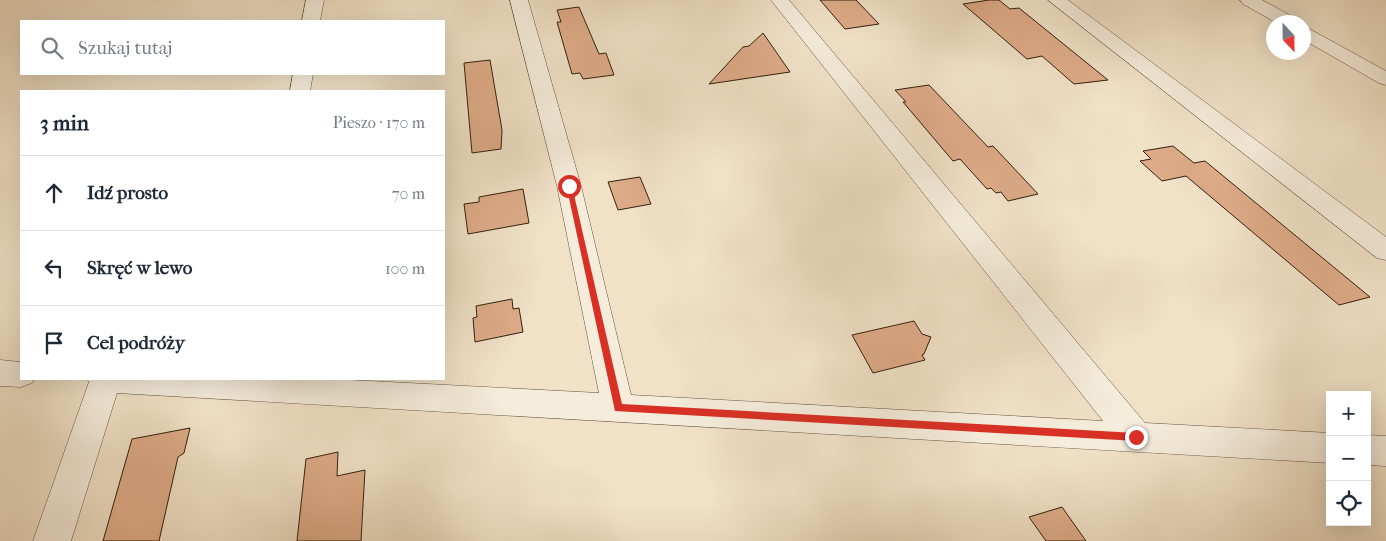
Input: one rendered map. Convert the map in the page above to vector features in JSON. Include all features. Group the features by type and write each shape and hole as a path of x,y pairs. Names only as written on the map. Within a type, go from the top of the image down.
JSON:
{"street":[{"path":"311,20 314,0"},
{"path":"519,0 569,186 618,408"},
{"path":"780,0 1136,437"},
{"path":"1056,0 1386,251"},
{"path":"1249,0 1276,15"},
{"path":"1311,36 1386,79"},
{"path":"300,90 303,75"},
{"path":"0,373 20,374"},
{"path":"52,541 105,380"},
{"path":"142,380 254,383 618,408 1326,448"},
{"path":"1371,450 1386,451"}],"building":[{"path":"820,0 856,0 879,24 845,29"},
{"path":"999,0 1010,9 1019,8 1108,80 1074,84 1042,56 1027,59 963,4"},
{"path":"579,7 599,54 606,53 614,75 583,79 580,73 572,74 557,22 561,22 557,10"},
{"path":"763,33 790,72 709,84 743,47 749,46"},
{"path":"490,60 502,130 501,149 472,153 464,63"},
{"path":"929,85 988,147 993,146 1038,194 1008,201 1001,192 996,193 991,188 987,189 960,159 953,161 895,90"},
{"path":"1173,146 1194,163 1205,161 1370,297 1339,305 1186,176 1162,181 1140,161 1151,159 1143,151"},
{"path":"640,177 651,204 618,210 608,182"},
{"path":"523,189 529,223 468,234 464,204 479,202 479,197"},
{"path":"512,299 513,309 519,308 523,332 475,342 473,318 477,317 476,306"},
{"path":"914,321 922,334 931,337 922,355 925,360 873,373 852,335"},
{"path":"190,428 184,453 178,457 159,541 103,541 132,439"},
{"path":"338,452 337,476 365,470 361,541 297,541 306,459"},
{"path":"1062,507 1086,541 1046,541 1029,517"}],"route":[{"path":"569,186 618,408 1136,437"}]}
